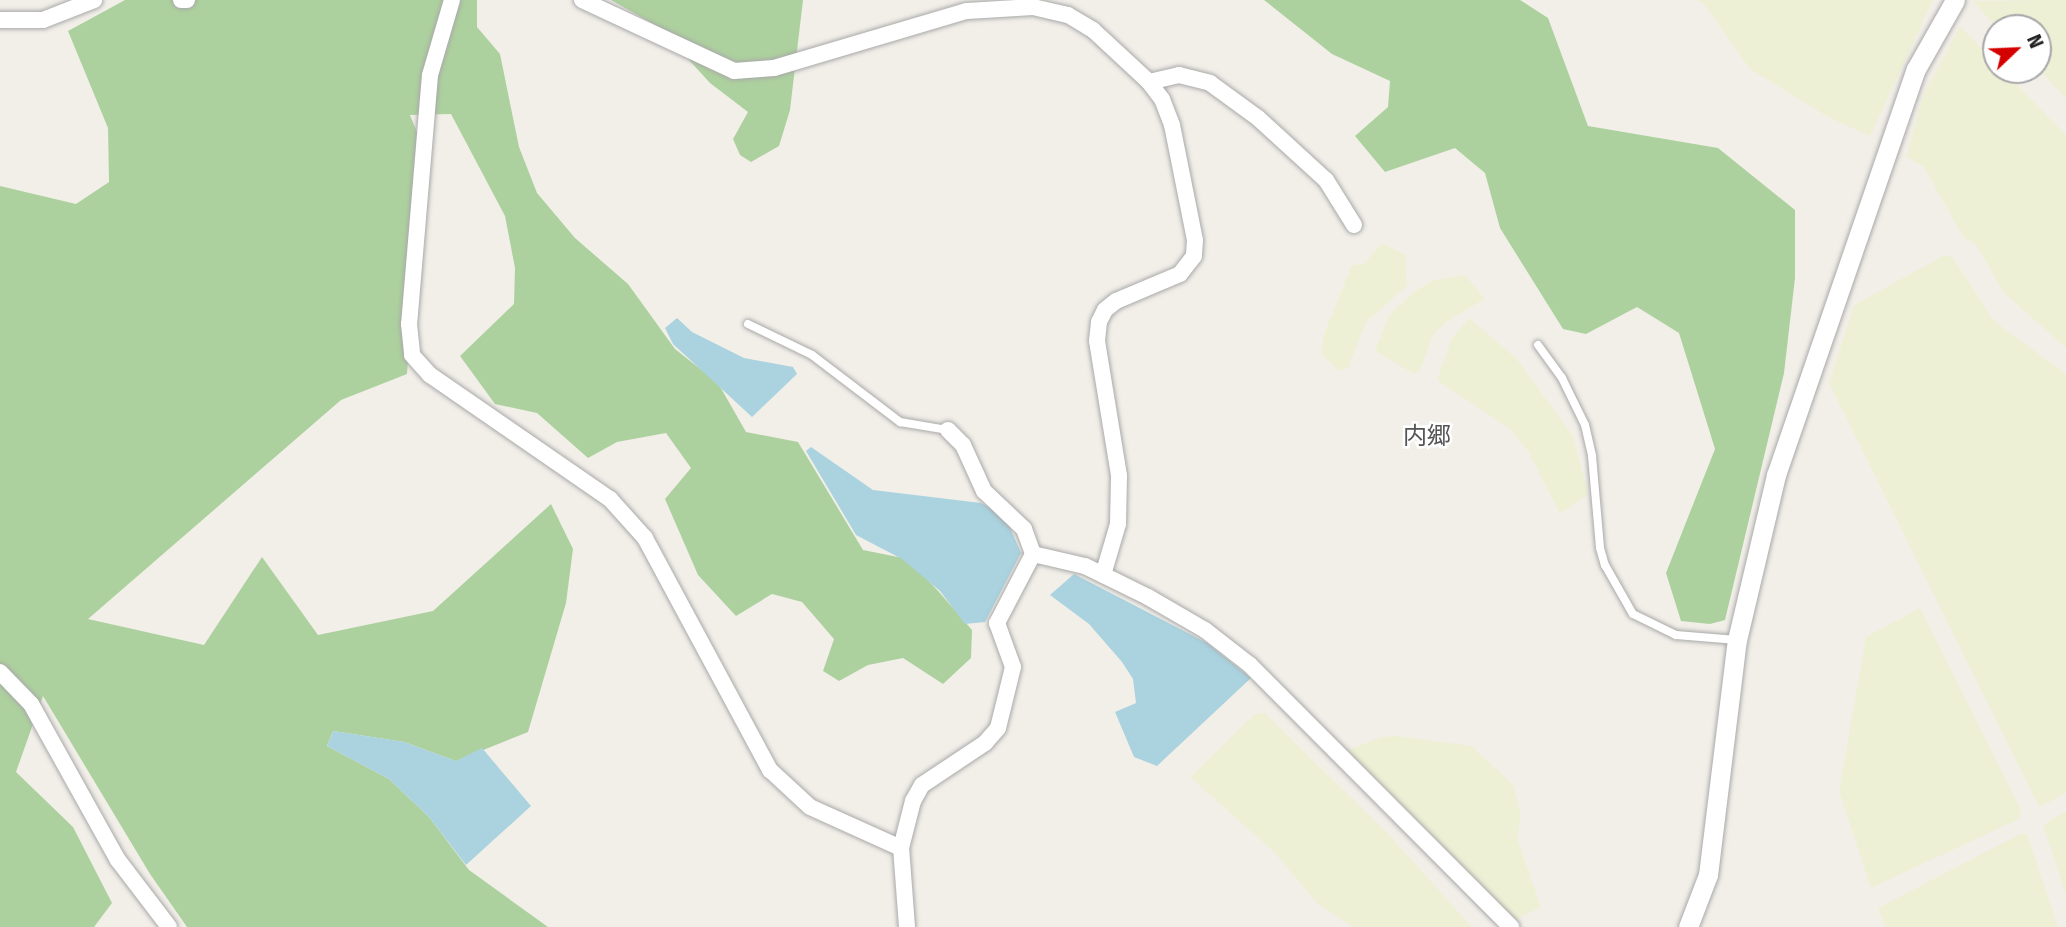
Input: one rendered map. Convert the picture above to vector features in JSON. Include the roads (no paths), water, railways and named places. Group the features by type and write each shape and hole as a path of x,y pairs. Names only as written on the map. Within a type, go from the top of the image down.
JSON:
{"street":[{"path":"0,20 43,20 94,0"},
{"path":"181,0 187,0"},
{"path":"452,0 430,75 409,324 412,355 430,375 610,499 645,538 770,770 810,807 901,848"},
{"path":"582,0 734,71 775,68 967,11 1032,7 1068,15 1093,30 1149,82 1172,124 1195,240 1194,256 1180,274 1116,301 1105,310 1100,322 1097,341 1119,476 1118,524 1103,575"},
{"path":"1688,927 1708,875 1737,640 1776,475 1808,372 1916,69 1955,0"},
{"path":"1149,82 1179,75 1210,83 1258,118 1326,180 1354,225"},
{"path":"907,927 901,848 913,801 922,785 985,743 998,728 1013,667 997,623 1033,554 1024,529 984,491 963,445 948,430"},
{"path":"1033,554 1103,575 1205,630 1250,665 1511,927"},
{"path":"0,672 31,704 118,860 169,927"}],"lane":[{"path":"748,324 812,355 900,422 948,430"},
{"path":"1538,345 1563,378 1585,425 1592,456 1600,548 1605,565 1633,614 1676,635 1737,640"}],"water":[{"path":"677,318 692,332 744,358 793,367 797,374 752,417 673,344 665,328"},
{"path":"811,447 873,490 981,503 1005,516 1021,553 985,622 965,624 940,591 902,559 856,535 806,451"},
{"path":"1074,574 1207,643 1251,678 1157,766 1134,757 1115,712 1136,703 1133,679 1089,624 1050,595"},
{"path":"333,731 404,742 456,761 482,748 531,806 466,865 429,817 389,779 327,746"}],"district":[{"name":"内郷","path":"1427,437"}]}
